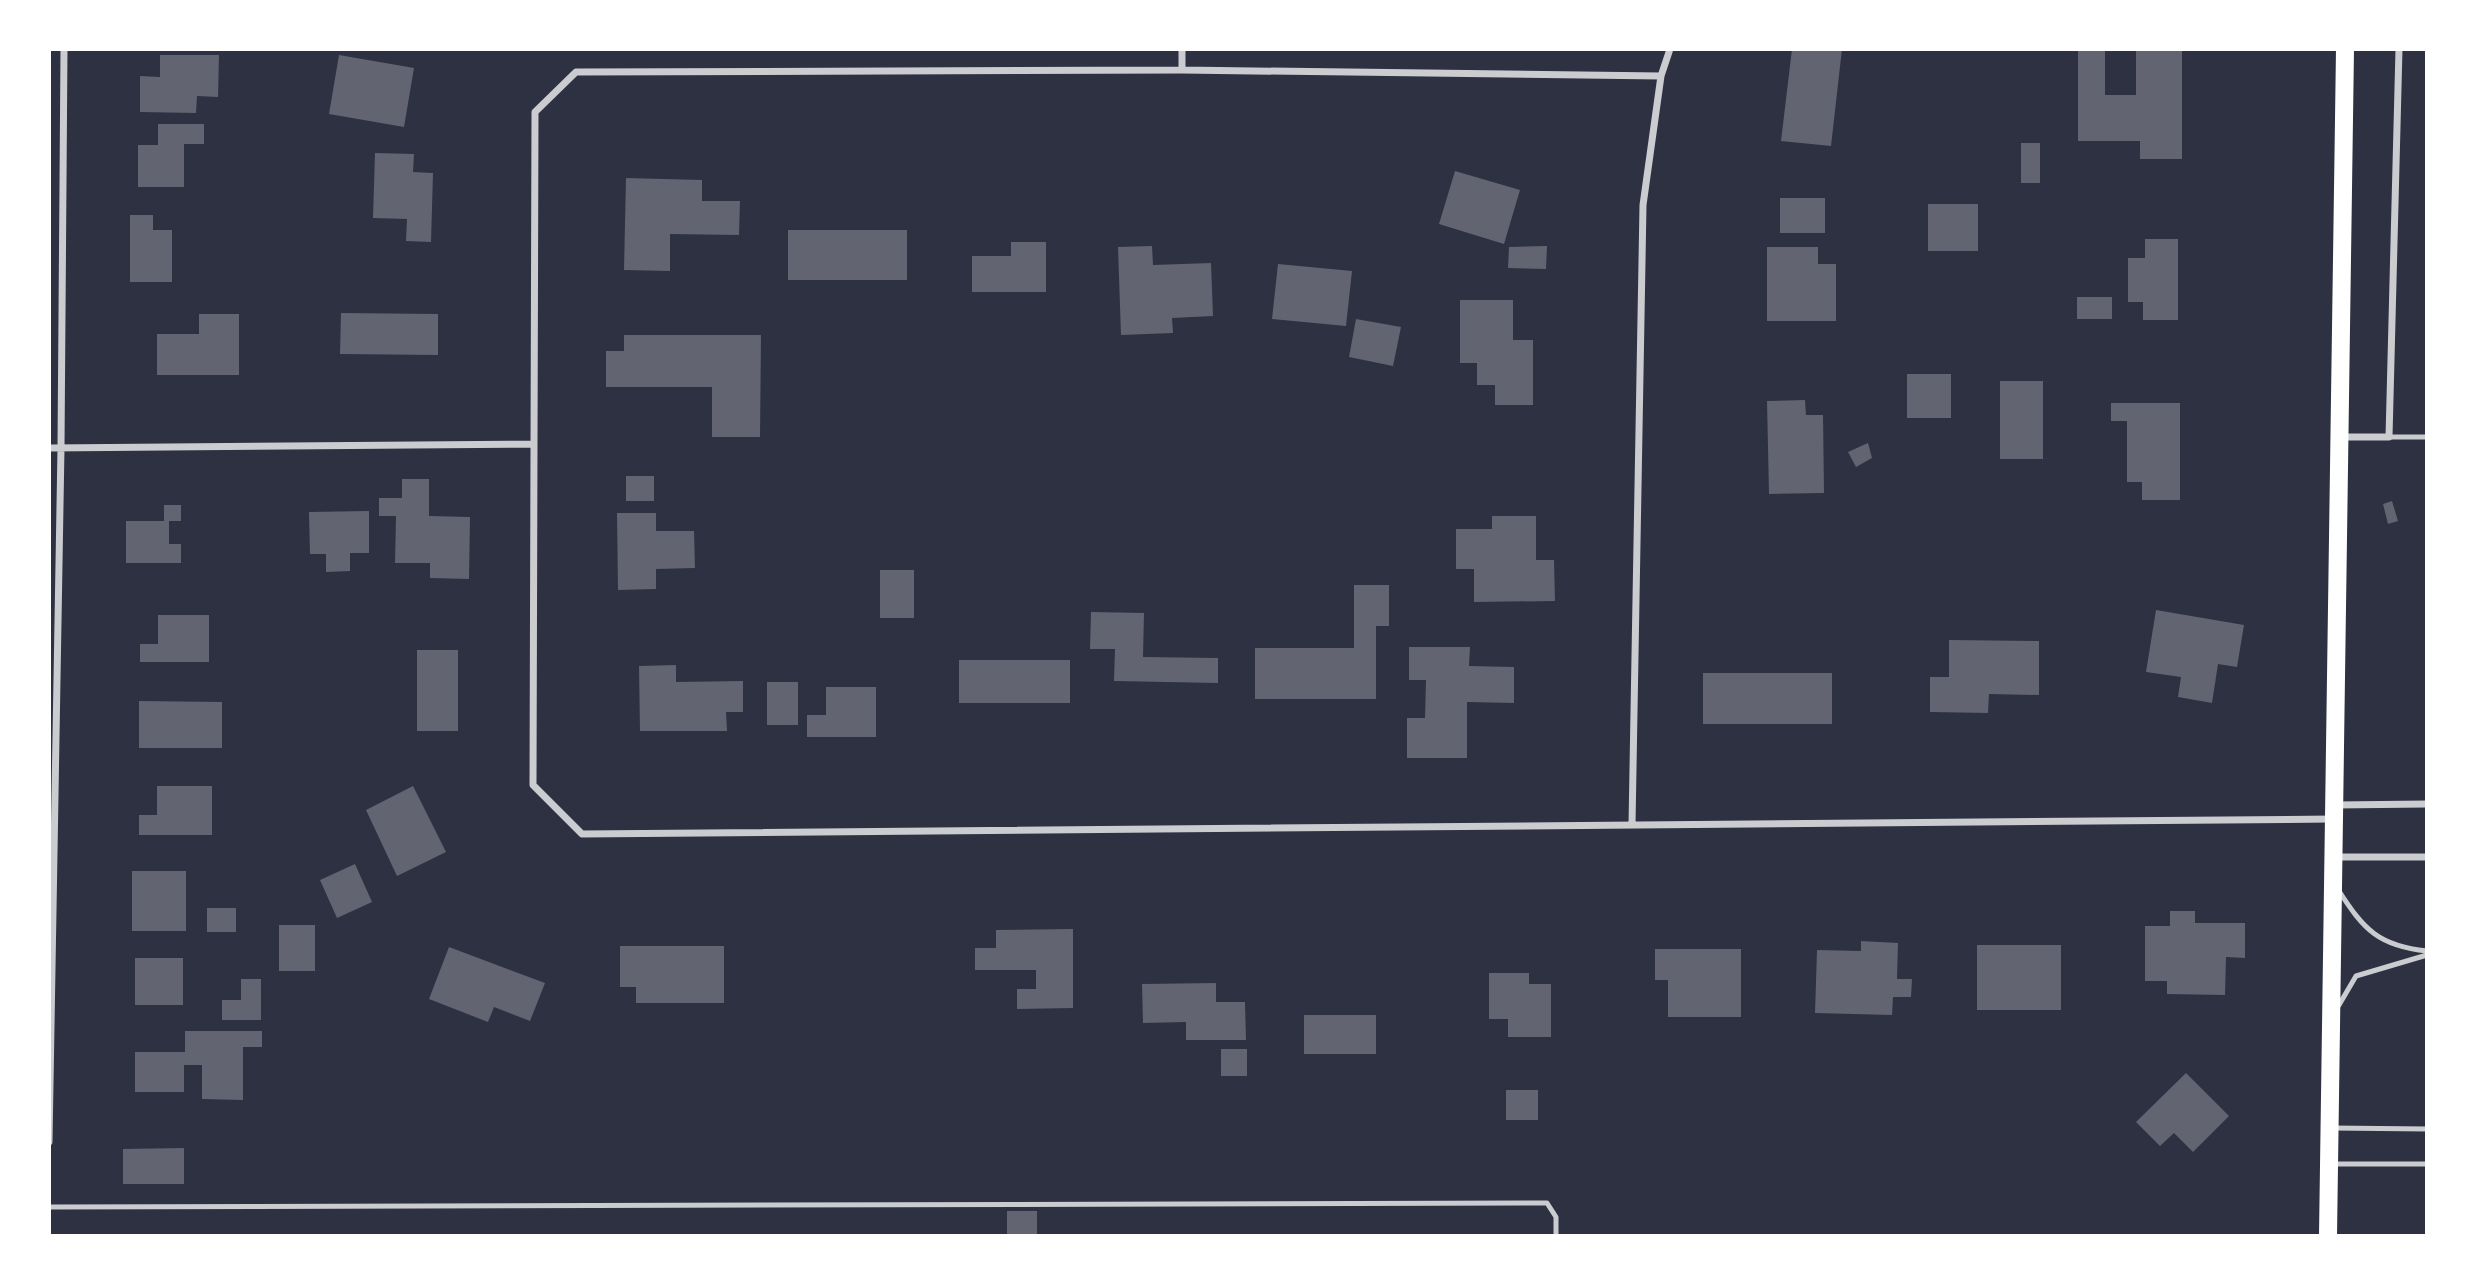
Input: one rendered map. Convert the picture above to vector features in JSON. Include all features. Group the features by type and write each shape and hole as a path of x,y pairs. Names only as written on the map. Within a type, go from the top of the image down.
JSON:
{"main road":[{"path":"2328,1236 2345,49"}],"street":[{"path":"49,1142 61,448 64,49"},
{"path":"1182,49 1182,70"},
{"path":"1632,824 1643,205 1661,76 1670,49"},
{"path":"2340,438 2389,438 2399,49"},
{"path":"1661,76 1182,70 576,72 535,112 533,785 582,834 1632,824 2335,812 2427,804"},
{"path":"49,448 533,444"},
{"path":"2334,857 2427,857"}],"lane":[{"path":"2389,438 2427,438"},
{"path":"2334,882 2358,920 2377,937 2427,953"},
{"path":"2331,1043 2339,1002 2356,976 2427,953"},
{"path":"2330,1128 2427,1129"},
{"path":"2330,1164 2427,1164"},
{"path":"49,1207 1547,1203 1556,1217 1556,1236"}],"building":[{"path":"1792,49 1842,49 1831,146 1781,141"},
{"path":"2078,49 2105,49 2105,95 2136,95 2136,49 2182,49 2182,159 2140,159 2140,141 2078,141"},
{"path":"160,55 219,55 218,97 197,96 196,113 140,112 140,76 160,77"},
{"path":"339,55 414,68 404,127 329,114"},
{"path":"158,124 204,124 204,144 184,144 184,187 138,187 138,145 158,145"},
{"path":"2021,143 2040,143 2040,183 2021,183"},
{"path":"375,153 414,154 413,172 433,173 431,242 406,241 407,219 373,218"},
{"path":"1455,171 1520,190 1504,244 1439,224"},
{"path":"626,178 702,180 702,201 740,201 739,235 670,234 670,271 624,270"},
{"path":"1780,198 1825,198 1825,233 1780,233"},
{"path":"1928,204 1978,204 1978,251 1928,251"},
{"path":"130,215 153,215 153,230 172,230 172,282 130,282"},
{"path":"788,230 907,230 907,280 788,280"},
{"path":"2145,239 2178,239 2178,320 2143,320 2143,302 2128,302 2128,258 2145,258"},
{"path":"1011,242 1046,242 1046,292 972,292 972,256 1011,256"},
{"path":"1152,246 1153,265 1211,263 1213,316 1172,318 1173,333 1121,335 1118,247"},
{"path":"1547,246 1546,269 1508,268 1509,247"},
{"path":"1767,247 1818,247 1818,264 1836,264 1836,321 1767,321"},
{"path":"1278,264 1352,271 1346,326 1272,319"},
{"path":"2077,297 2112,297 2112,319 2077,319"},
{"path":"1460,300 1513,300 1513,340 1533,340 1533,405 1495,405 1495,385 1477,385 1477,363 1460,363"},
{"path":"341,313 438,314 438,355 340,354"},
{"path":"199,314 239,314 239,375 157,375 157,334 199,334"},
{"path":"1356,319 1401,327 1393,366 1349,357"},
{"path":"624,335 761,335 760,437 712,437 712,387 606,387 606,351 624,351"},
{"path":"1907,374 1951,374 1951,418 1907,418"},
{"path":"2000,381 2043,381 2043,459 2000,459"},
{"path":"1805,400 1806,415 1823,415 1824,493 1769,494 1767,401"},
{"path":"2111,403 2180,403 2180,500 2142,500 2142,482 2127,482 2127,421 2111,421"},
{"path":"1868,443 1872,458 1856,467 1848,452"},
{"path":"626,476 654,476 654,501 626,501"},
{"path":"402,479 429,479 429,516 470,517 469,579 430,578 430,563 395,563 396,516 379,516 379,498 402,498"},
{"path":"2392,501 2398,521 2388,524 2383,504"},
{"path":"164,505 181,505 181,521 169,521 169,544 181,544 181,563 126,563 126,521 164,521"},
{"path":"369,511 369,553 350,553 350,571 326,572 326,554 310,554 309,512"},
{"path":"617,513 656,513 656,531 694,531 695,568 656,569 656,589 618,590"},
{"path":"1492,516 1536,516 1536,560 1554,560 1555,601 1474,602 1474,569 1456,569 1456,529 1492,529"},
{"path":"880,570 914,570 914,618 880,618"},
{"path":"1354,585 1389,585 1389,626 1376,626 1376,699 1255,699 1255,648 1354,648"},
{"path":"2156,610 2244,625 2237,667 2218,664 2212,703 2178,697 2181,677 2146,672"},
{"path":"1091,612 1144,613 1143,657 1218,658 1218,683 1114,681 1115,649 1090,649"},
{"path":"158,615 209,615 209,662 140,662 140,644 158,644"},
{"path":"1949,640 2039,641 2039,695 1989,694 1988,713 1930,712 1930,677 1949,677"},
{"path":"1409,647 1470,647 1469,666 1514,667 1514,703 1467,702 1467,758 1407,758 1407,718 1425,718 1426,680 1409,680"},
{"path":"417,650 458,650 458,731 417,731"},
{"path":"959,660 1070,660 1070,703 959,703"},
{"path":"676,665 676,682 743,681 743,712 726,712 727,731 640,731 639,666"},
{"path":"1703,673 1832,673 1832,724 1703,724"},
{"path":"767,682 798,682 798,725 767,725"},
{"path":"826,687 876,687 876,737 807,737 807,715 826,715"},
{"path":"139,701 222,702 222,748 139,748"},
{"path":"157,786 212,786 212,835 139,835 139,815 157,815"},
{"path":"413,786 446,852 397,876 366,810"},
{"path":"355,864 372,902 337,918 320,880"},
{"path":"132,871 186,871 186,931 132,931"},
{"path":"207,908 236,908 236,932 207,932"},
{"path":"2170,911 2195,911 2195,923 2245,923 2245,958 2226,957 2225,995 2167,994 2167,981 2145,981 2145,926 2170,926"},
{"path":"279,925 315,925 315,971 279,971"},
{"path":"1073,929 1073,1008 1017,1009 1017,989 1036,989 1036,970 975,970 975,948 996,948 996,930"},
{"path":"1861,941 1898,943 1897,979 1912,979 1911,997 1893,997 1892,1015 1815,1013 1817,950 1861,951"},
{"path":"1977,945 2061,945 2061,1010 1977,1010"},
{"path":"620,946 724,946 724,1003 636,1003 636,987 620,987"},
{"path":"449,947 545,983 530,1021 494,1007 488,1022 429,999"},
{"path":"1655,949 1741,949 1741,1017 1668,1017 1668,980 1655,980"},
{"path":"135,958 183,958 183,1005 135,1005"},
{"path":"1489,973 1529,973 1529,984 1551,984 1551,1037 1508,1037 1508,1019 1489,1019"},
{"path":"241,979 261,979 261,1020 222,1020 222,1000 241,1000"},
{"path":"1216,983 1216,1002 1245,1002 1246,1040 1186,1040 1186,1022 1143,1023 1142,984"},
{"path":"1304,1015 1376,1015 1376,1054 1304,1054"},
{"path":"185,1031 262,1031 262,1047 243,1047 243,1100 202,1099 202,1065 184,1065 184,1092 135,1092 135,1052 185,1052"},
{"path":"1221,1049 1247,1049 1247,1076 1221,1076"},
{"path":"2186,1073 2229,1116 2193,1152 2174,1133 2160,1146 2136,1122"},
{"path":"1506,1090 1538,1090 1538,1120 1506,1120"},
{"path":"184,1148 184,1184 123,1184 123,1149"},
{"path":"1007,1211 1037,1211 1037,1236 1007,1236"}]}
